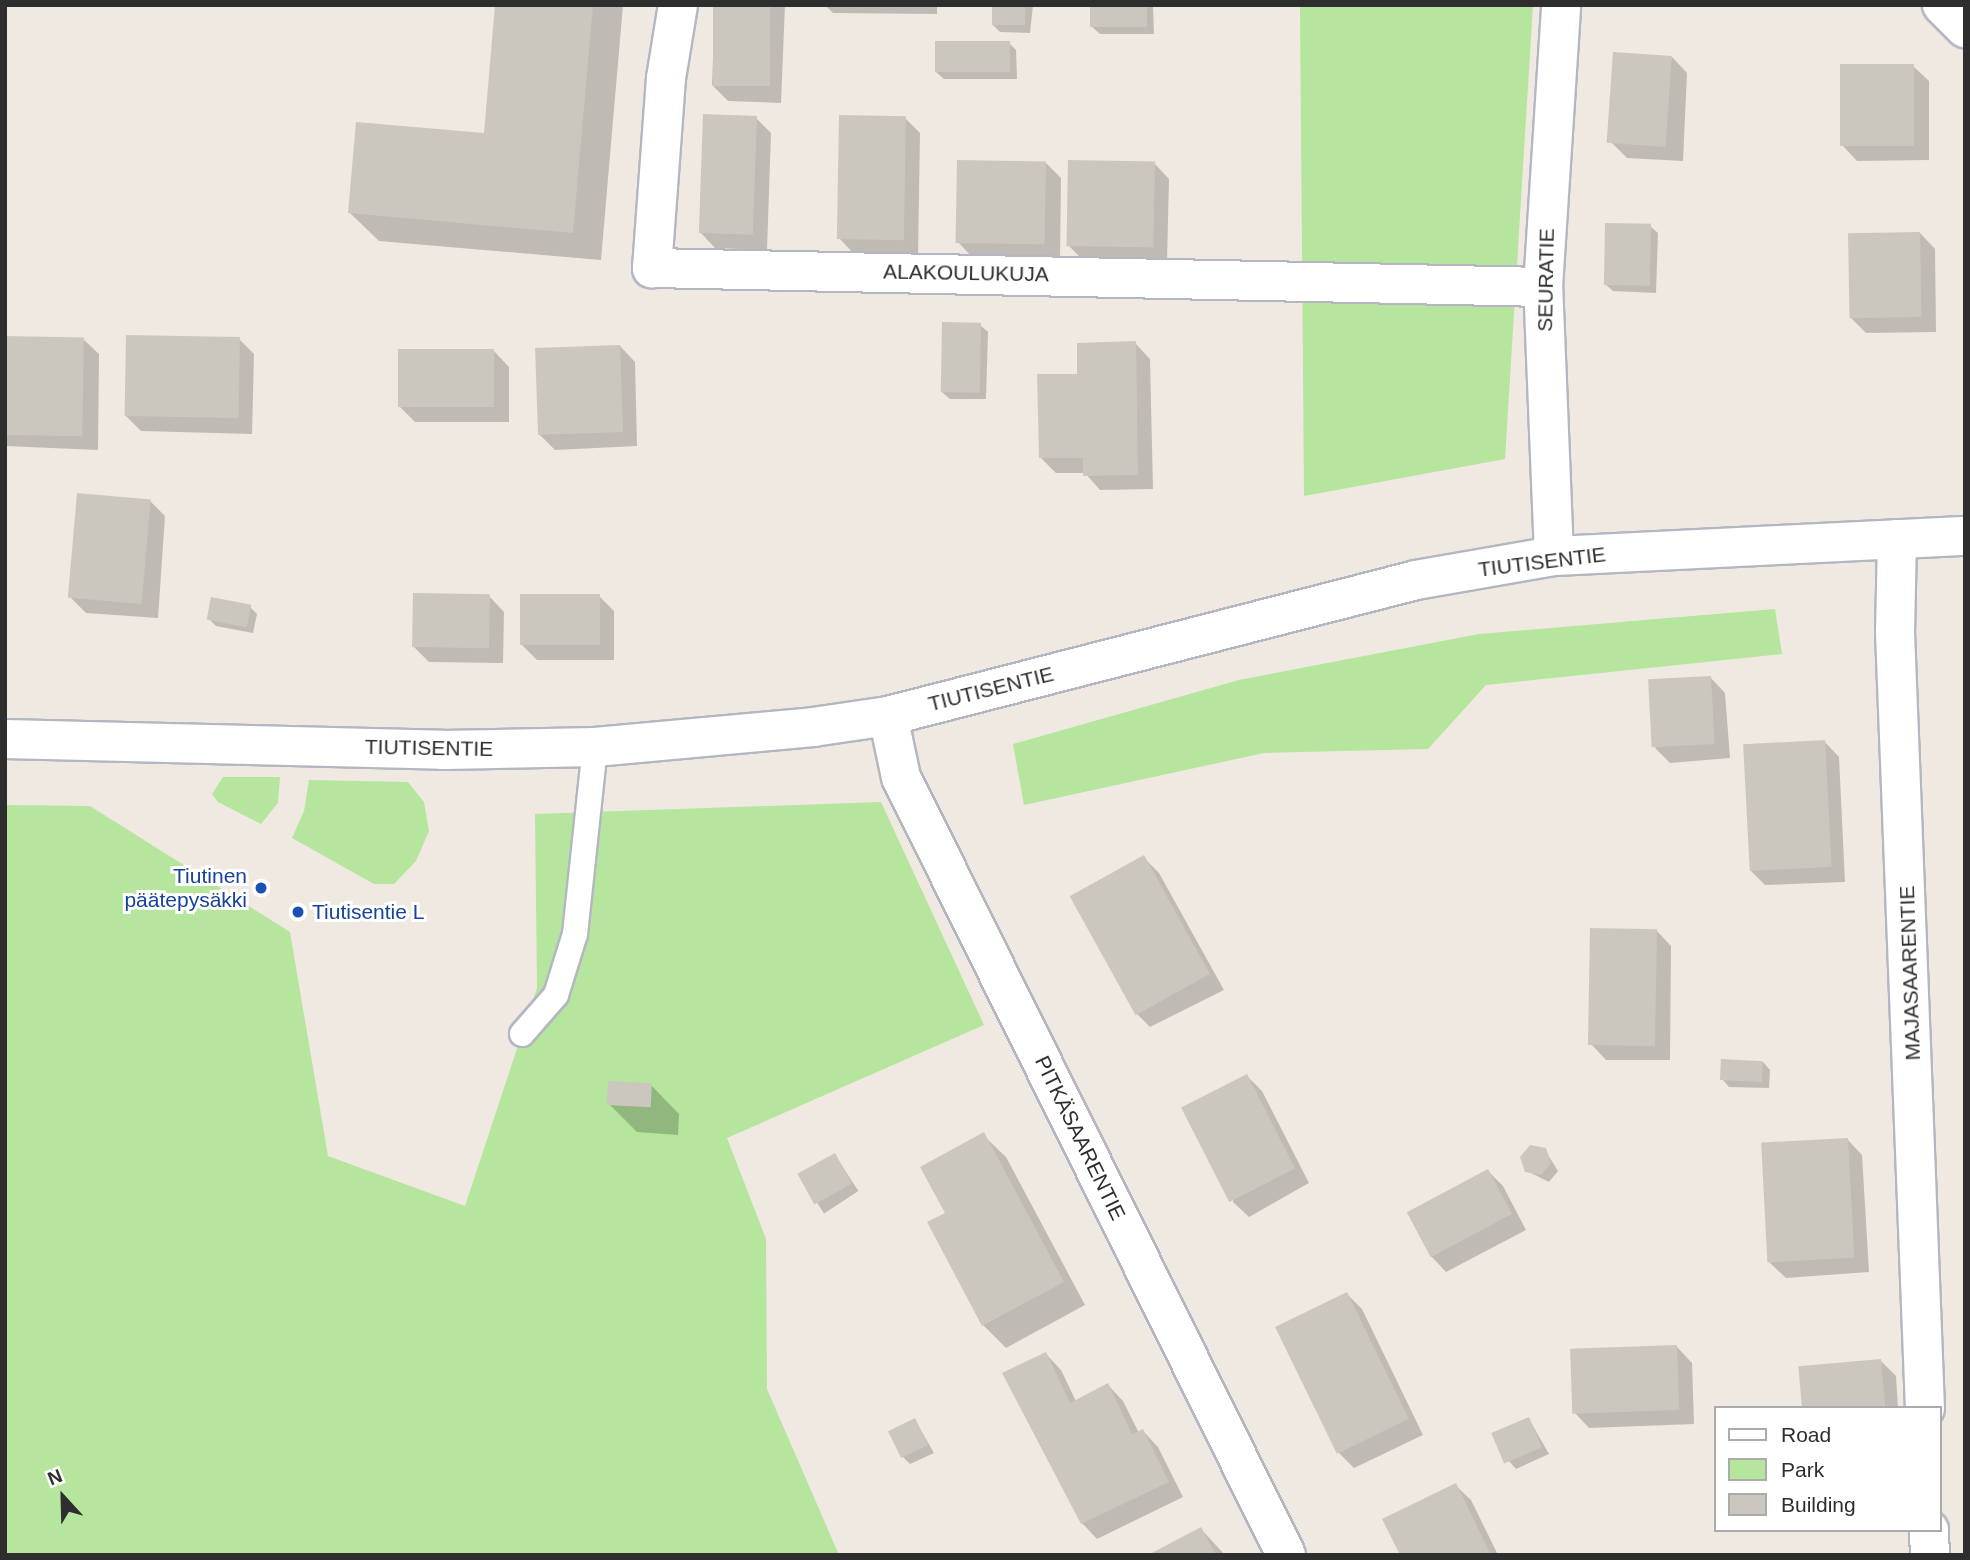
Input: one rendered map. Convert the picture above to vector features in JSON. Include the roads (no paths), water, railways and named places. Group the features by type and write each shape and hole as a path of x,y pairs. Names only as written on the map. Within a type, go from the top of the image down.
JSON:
{"street":[{"name":"ALAKOULUKUJA","path":"678,5 666,78 652,268 1543,287"},
{"name":"SEURATIE","path":"1554,556 1543,287 1561,5"},
{"path":"1942,5 1965,28"},
{"name":"TIUTISENTIE","path":"5,739 443,750 595,747 888,716 1416,580 1554,556 1965,536"},
{"name":"MAJASAARENTIE","path":"1897,539 1895,632 1925,1406"},
{"name":"PITKÄSAARENTIE","path":"888,716 901,776 1286,1555"},
{"path":"1929,1532 1930,1555"}],"lane":[{"path":"522,1034 556,995 575,934 595,747"}],"place":[{"name":"Tiutinen päätepysäkki","path":"261,888"},
{"name":"Tiutisentie L","path":"298,912"}]}
